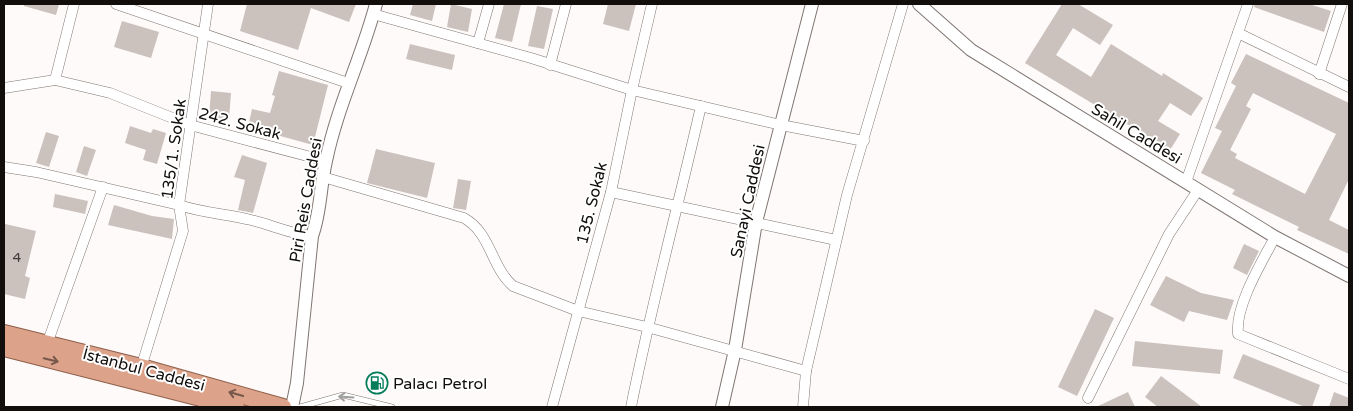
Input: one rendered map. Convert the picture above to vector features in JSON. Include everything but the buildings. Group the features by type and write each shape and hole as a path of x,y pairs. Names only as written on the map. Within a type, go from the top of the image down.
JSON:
{"highway":[{"name":"İstanbul Caddesi","path":"4,333 47,344 140,375 283,407"},
{"path":"4,348 140,375 236,407"}],"street":[{"path":"54,80 74,4"},
{"path":"116,4 348,83"},
{"name":"135/1. Sokak","path":"140,375 182,231 179,205 208,4"},
{"path":"478,43 489,4"},
{"path":"550,65 566,4"},
{"name":"135. Sokak","path":"552,407 611,192 652,4"},
{"name":"Sanayi Caddesi","path":"722,407 735,350 756,222 812,4"},
{"path":"803,407 806,371 846,195 864,141 903,4"},
{"name":"Sahil Caddesi","path":"919,4 971,50 1275,237 1349,276"},
{"path":"1186,182 1248,4"},
{"path":"1319,74 1342,4"},
{"path":"374,9 632,90 781,125 864,141"},
{"name":"Piri Reis Caddesi","path":"292,407 297,383 312,236 317,223 326,161 348,83 374,9"},
{"path":"1238,33 1349,87"},
{"name":"242. Sokak","path":"4,88 54,80 110,93 190,125 326,161"},
{"path":"630,407 647,327 678,205 700,106"},
{"path":"4,167 103,187 179,205 199,212 251,220 294,234 312,236"},
{"path":"324,177 464,218 478,227 510,283 578,311 735,350 806,371"},
{"path":"47,344 103,187"},
{"path":"1088,398 1169,234 1198,190"},
{"path":"611,192 836,240"},
{"path":"1275,237 1255,275 1237,322 1238,334 1349,379"}],"lane":[{"path":"300,407 343,395 392,407"}],"place":[{"name":"Palacı Petrol","path":"377,383"}]}
